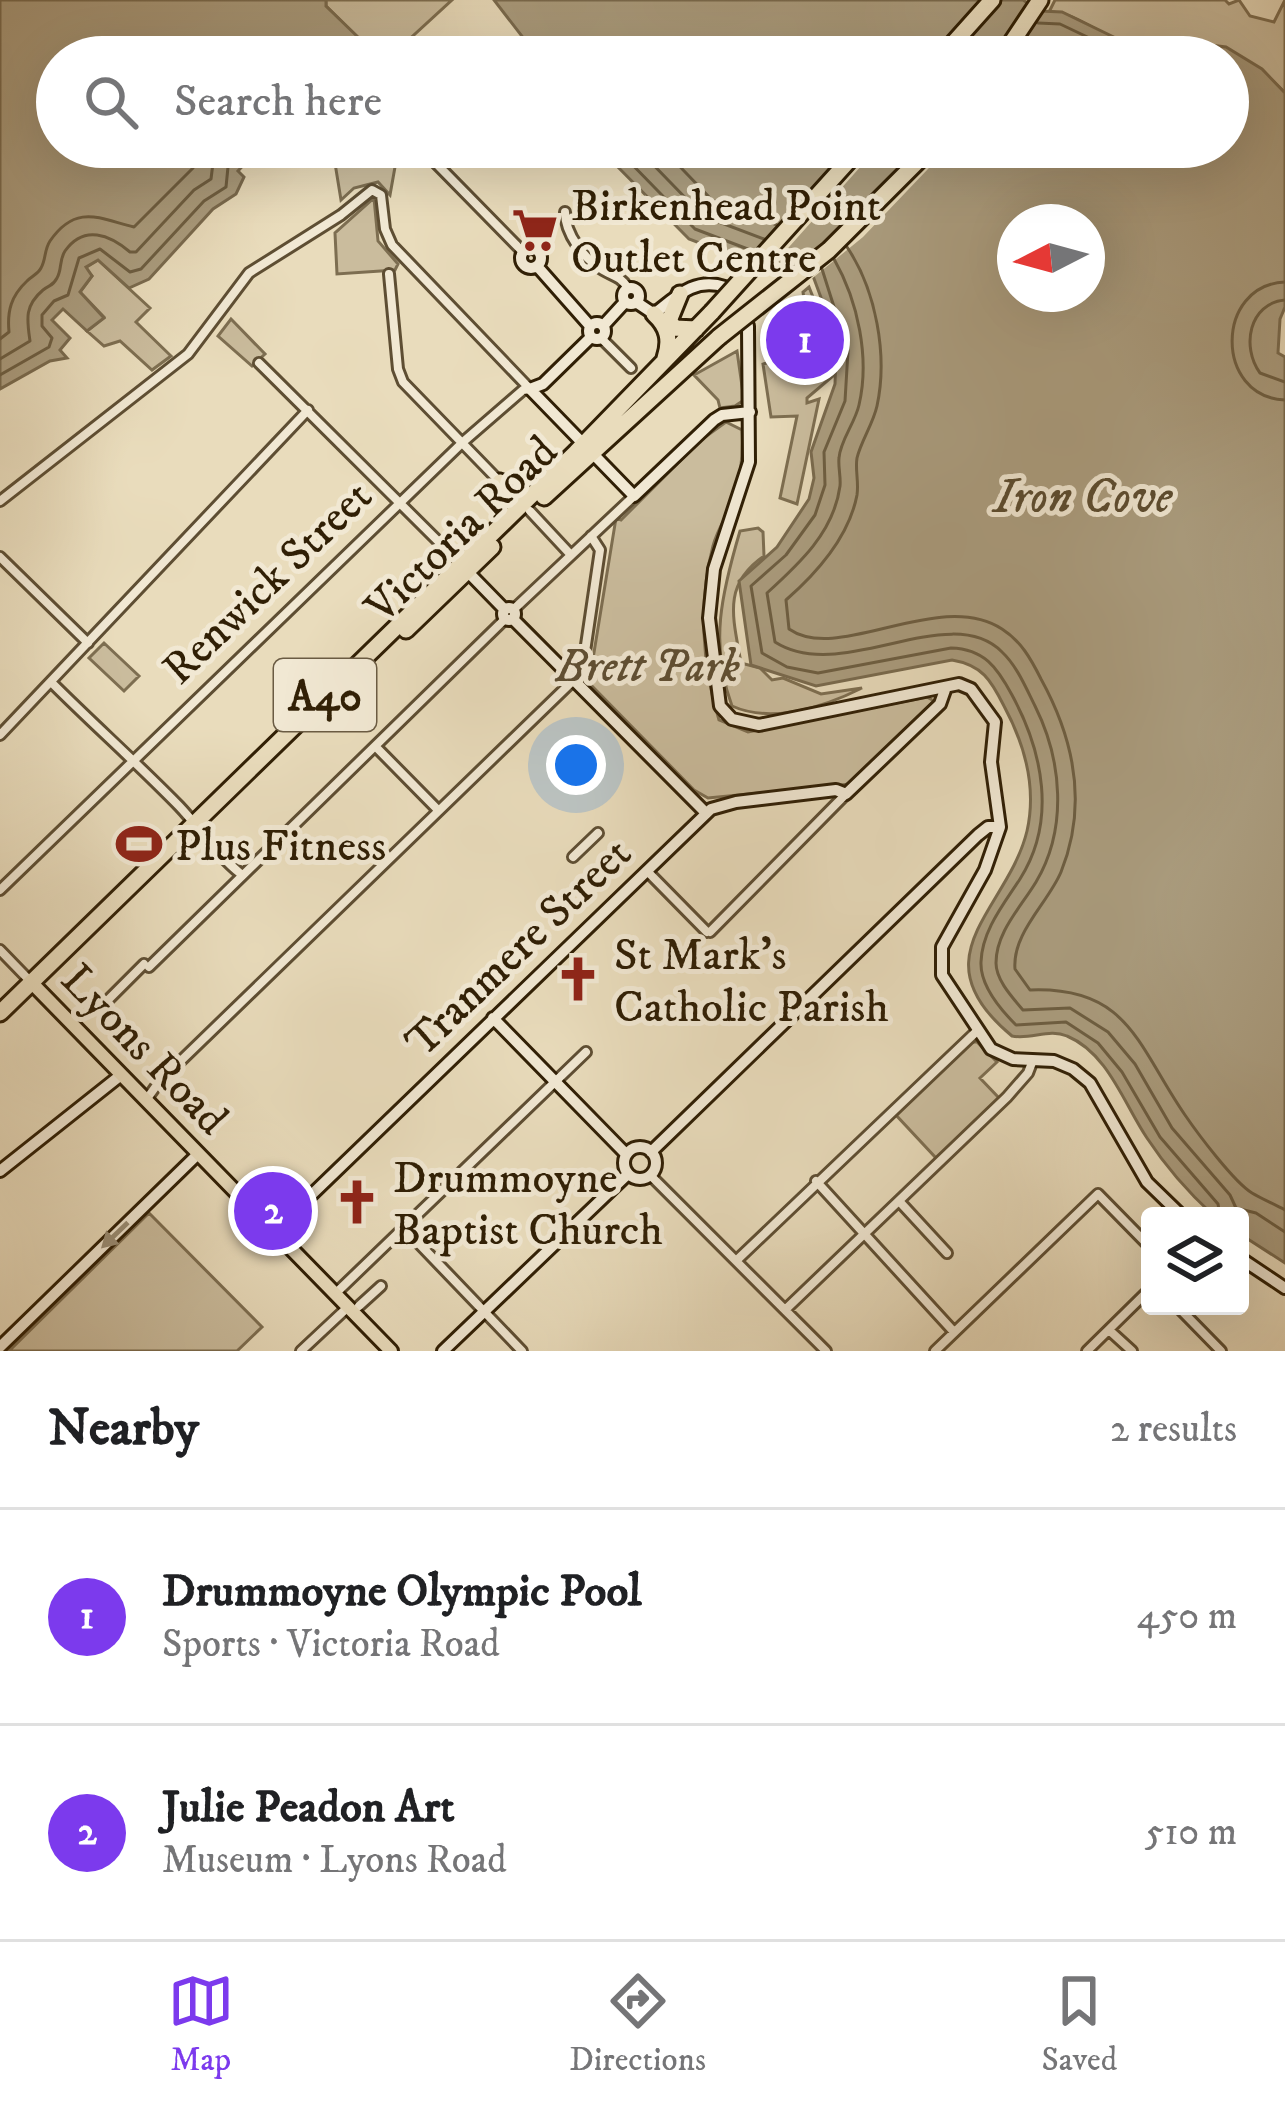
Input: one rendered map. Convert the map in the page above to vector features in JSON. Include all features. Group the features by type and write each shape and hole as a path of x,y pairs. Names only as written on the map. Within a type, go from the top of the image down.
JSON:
{"highway":[{"path":"960,36 992,0"},
{"path":"1016,36 1040,0"},
{"name":"Victoria Road","path":"0,1026 34,985 194,827 587,448 842,168"},
{"name":"Victoria Road","path":"587,448 829,250 911,168"},
{"path":"680,294 668,321 675,328 696,329"},
{"path":"659,309 669,341 662,367"},
{"path":"500,482 523,511"},
{"name":"Victoria Road","path":"0,1012 34,985"}],"main road":[{"name":"Lyons Road","path":"34,985 391,1351"}],"street":[{"path":"441,168 523,252 538,251 538,266 631,368"},
{"path":"0,501 188,354 249,273 341,215 370,190 380,192 392,245 634,496"},
{"path":"566,212 571,238 602,270 619,277 628,288 622,296 659,309 702,283 725,286"},
{"path":"389,274 403,382 500,482"},
{"name":"Renwick Street","path":"0,890 463,442 523,390 543,384 633,300"},
{"path":"748,326 748,468 710,587 717,696 725,713 738,722 759,725 946,687 968,687 994,718 992,783 1000,827 992,856 940,954 945,982 998,1054 1063,1064 1090,1083 1147,1183 1172,1207"},
{"path":"259,363 706,813 736,802 836,790 846,794"},
{"path":"673,382 698,368"},
{"path":"0,735 308,410"},
{"path":"105,1004 714,420 750,412"},
{"path":"523,511 572,555"},
{"path":"146,1100 158,1082 584,670 600,550 592,536"},
{"path":"0,557 88,643"},
{"path":"51,682 241,874"},
{"path":"646,871 708,932 940,704 946,687"},
{"path":"375,746 438,810"},
{"name":"Tranmere Street","path":"274,1231 706,813"},
{"path":"652,1152 978,835 988,827 1000,827"},
{"path":"573,857 598,833"},
{"name":"Lyons Road","path":"0,950 34,985"},
{"path":"493,1018 626,1154"},
{"path":"738,1259 977,1031"},
{"path":"335,1294 586,1052"},
{"path":"786,1309 1006,1096 1028,1073 1033,1059"},
{"path":"0,1171 121,1075"},
{"path":"652,1152 638,1147 626,1154 624,1164 628,1174 653,1177"},
{"path":"652,1152 653,1177"},
{"path":"2,1342 197,1154"},
{"path":"443,1351 628,1174"},
{"path":"653,1177 826,1351"},
{"path":"816,1181 954,1331"},
{"path":"935,1351 1098,1194 1141,1238"},
{"path":"899,1201 947,1252"},
{"path":"404,1228 522,1351"},
{"path":"1249,1264 1285,1288"},
{"path":"301,1351 381,1286"},
{"path":"1087,1351 1141,1298"},
{"path":"1186,1315 1221,1351"},
{"path":"1108,1330 1132,1351"}],"green space":[{"path":"326,0 452,0 413,36 356,36 326,6"},
{"path":"1055,0 1225,0 1229,4 1239,0 1250,16 1274,22 1285,0 1285,93 1249,64 1249,36 1110,36 1068,15 1049,12"},
{"path":"336,168 395,168 390,195 378,182 354,188 341,200"},
{"path":"374,198 378,241 398,264 395,270 337,274 335,233"},
{"path":"98,260 150,308 136,322 171,356 152,370 120,341 104,346 87,331 104,317 80,292 92,276 85,268"},
{"path":"809,287 834,350 826,354 833,376 807,398 807,403 819,399 797,504 780,498 797,416 771,417 763,364 777,360 780,373 791,371 777,329"},
{"path":"231,319 265,354 252,366 218,336"},
{"path":"737,351 744,400 720,408 694,375"},
{"name":"Brett Park","path":"726,422 742,430 742,463 735,495 713,546 704,611 709,678 719,720 748,732 927,697 934,701 850,784 708,798 694,790 589,683 616,518 621,520 701,440"},
{"path":"758,528 763,532 764,556 742,578 734,603 741,663 760,668 772,680 783,678 821,694 862,688 798,711 764,713 732,706 721,661 723,597 740,531"},
{"path":"104,643 139,676 124,691 89,658"},
{"path":"970,1042 977,1042 997,1062 980,1078 999,1098 937,1159 895,1114"},
{"path":"149,1213 262,1327 237,1351 9,1351"}],"water":[{"path":"0,0 326,0 326,6 357,36 36,36 36,168 241,168 238,171 244,177 236,194 213,209 149,279 129,288 98,260 86,267 92,276 80,292 104,318 87,331 63,309 52,320 70,338 60,350 67,358 50,361 0,389"},
{"name":"Iron Cove","path":"494,0 1023,0 1040,11 1062,12 1112,36 522,36"},
{"name":"Iron Cove","path":"1249,61 1285,93 1285,307 1278,353 1285,357 1285,1263 1249,1240 1249,1207 1205,1207 1187,1189 1147,1138 1094,1054 1060,1034 1012,1036 984,1007 971,981 969,957 976,933 1017,859 1031,798 1018,736 990,681 971,666 952,660 816,686 751,665 739,581 777,547 809,499 814,478 811,452 835,384 830,322 813,276 802,269 765,268 689,239 619,168 1249,168"}],"pier":[{"path":"831,168 859,168 765,274 743,266"},
{"path":"901,168 929,168 863,237 809,281 804,276 782,276 826,241"}],"place":[{"name":"Birkenhead Point Outlet Centre","path":"535,230"},
{"name":"Drummoyne Olympic Pool","path":"805,340"},
{"name":"Plus Fitness","path":"139,844"},
{"name":"St Mark's Catholic Parish","path":"578,979"},
{"name":"Drummoyne Baptist Church","path":"357,1202"},
{"name":"Julie Peadon Art","path":"273,1211"}]}
